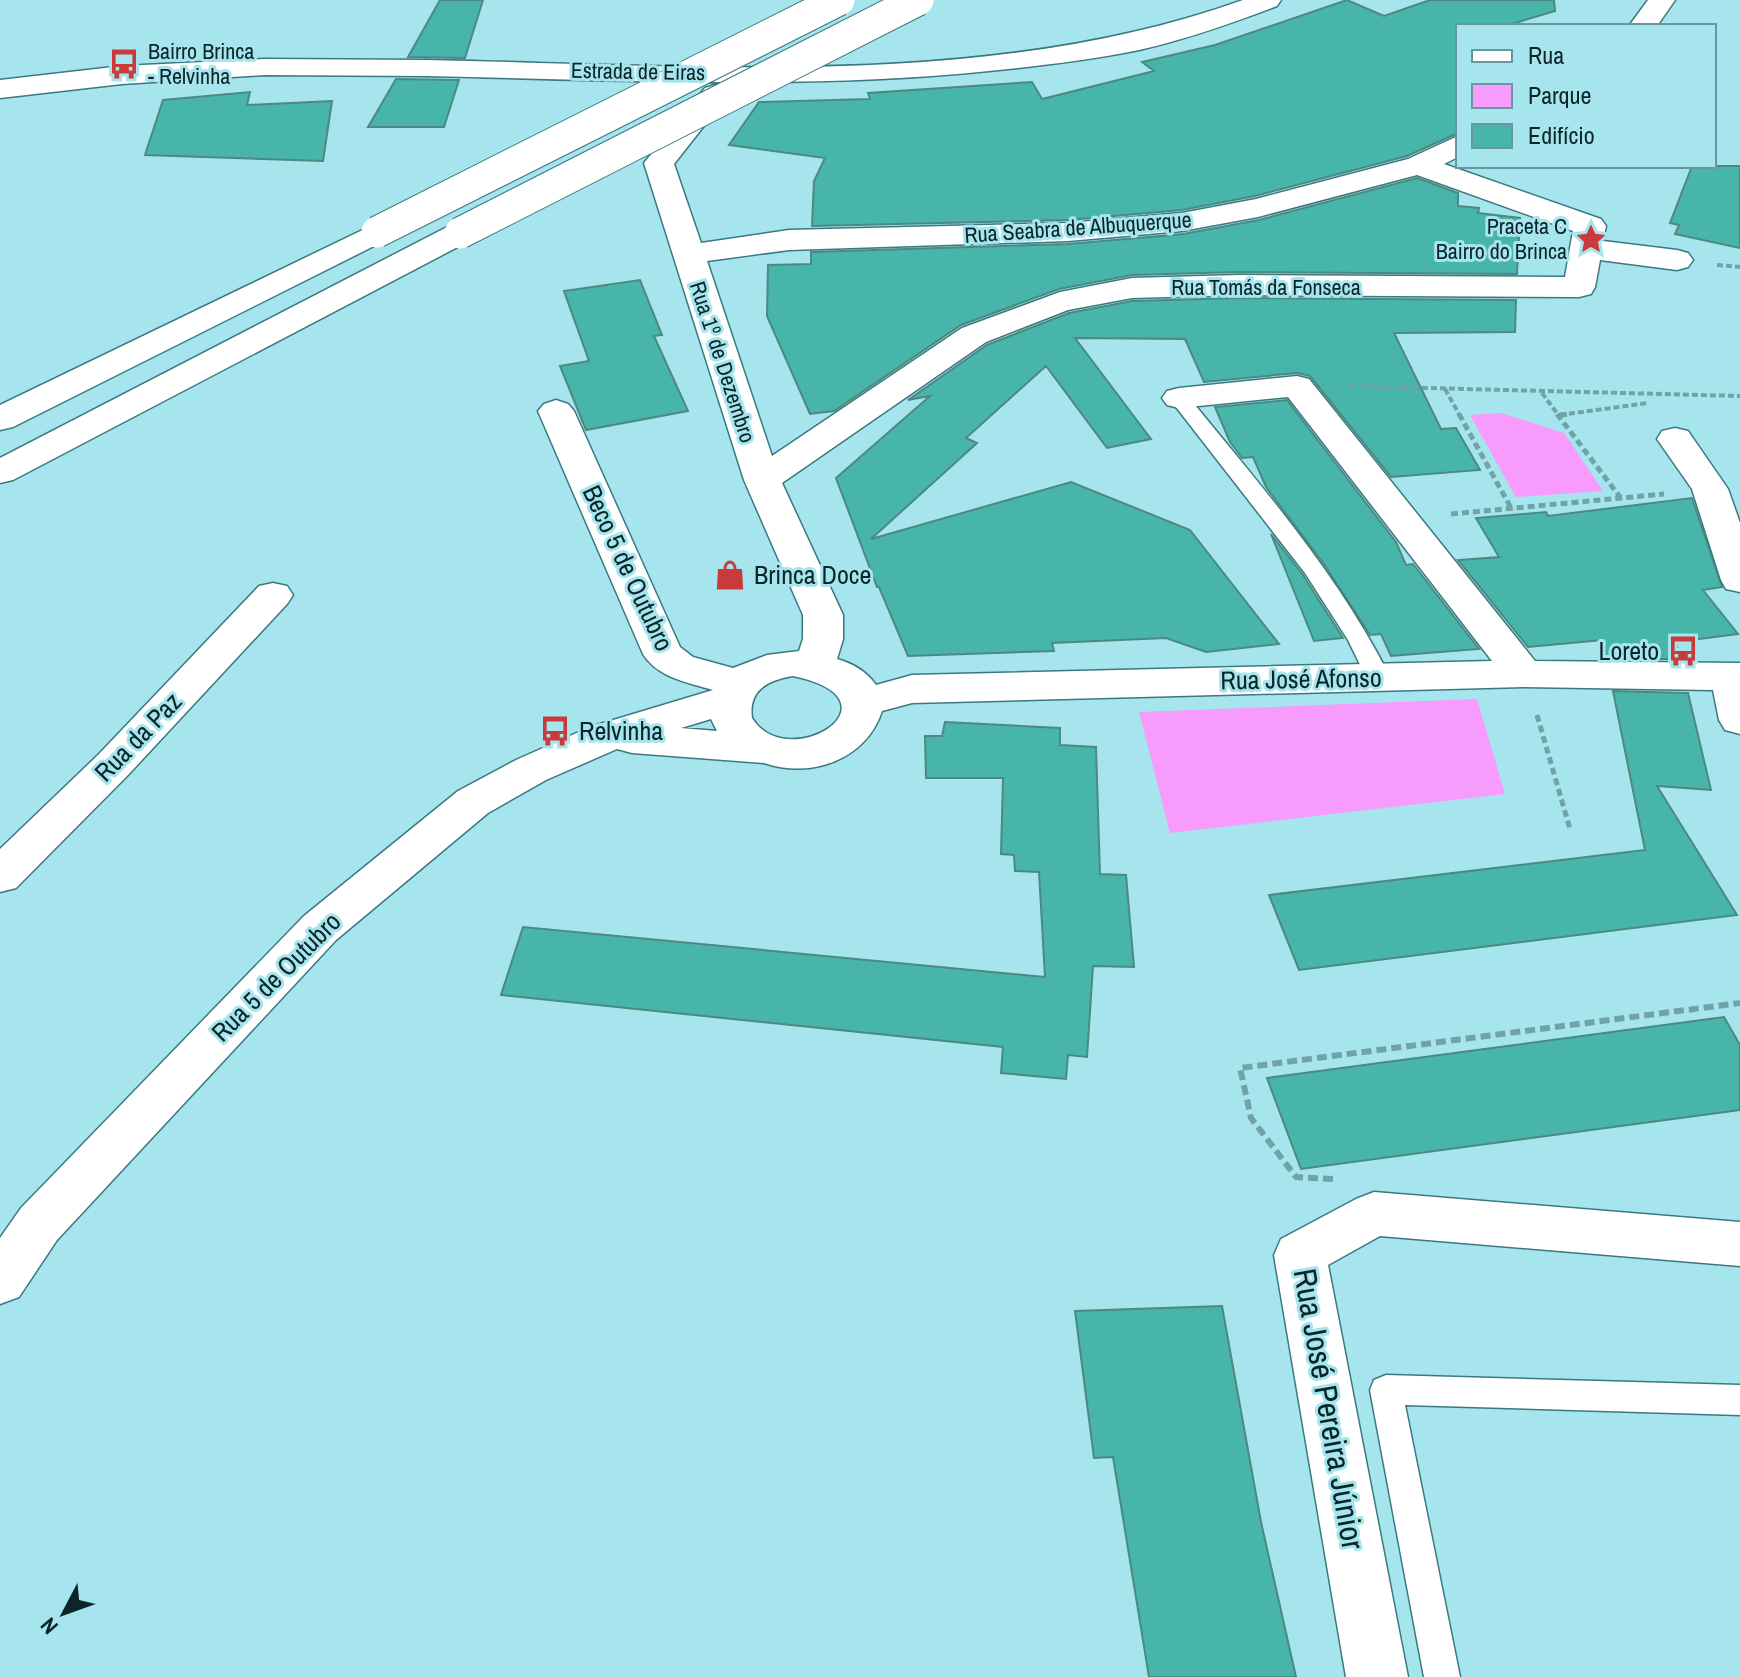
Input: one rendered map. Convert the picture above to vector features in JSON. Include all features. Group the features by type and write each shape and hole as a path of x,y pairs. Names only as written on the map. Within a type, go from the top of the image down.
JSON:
{"main road":[{"path":"0,419 839,0"},
{"path":"0,472 918,0"},
{"name":"Estrada de Eiras","path":"0,89 122,75 264,67 867,72 978,64 1090,50 1180,30 1268,0"},
{"path":"1645,24 1662,0"},
{"name":"Rua 1º de Dezembro","path":"731,73 659,163 762,480 823,615 823,639 815,664"},
{"name":"Rua Seabra de Albuquerque","path":"687,254 789,240 1068,232 1182,222 1258,208 1419,165 1456,146"},
{"path":"1419,165 1590,226 1586,249 1677,260"},
{"name":"Rua Tomás da Fonseca","path":"762,480 974,335 1060,302 1132,288 1579,287 1586,249"},
{"path":"1179,398 1297,386 1524,674"},
{"name":"Beco 5 de Outubro","path":"556,411 663,654 679,666 734,692"},
{"path":"1675,439 1710,489 1740,580"},
{"name":"Rua da Paz","path":"0,876 113,765 273,595"},
{"path":"815,664 839,672 856,685 864,702 862,719 852,734 835,746 812,753 786,754 762,749 741,736 729,719 734,692 753,673 772,666 815,664"},
{"name":"Rua José Afonso","path":"864,702 912,689 1524,674 1736,677"},
{"path":"1736,677 1740,720"},
{"name":"Rua 5 de Outubro","path":"0,1281 39,1224 320,928 473,802 531,770 605,737 734,692"},
{"name":"Rua 5 de Outubro","path":"605,737 762,749"},
{"name":"Rua José Pereira Júnior","path":"1377,1677 1300,1255 1374,1214 1740,1244"}],"lane":[{"path":"1179,398 1317,574 1358,633 1378,677"},
{"path":"1442,1677 1386,1390 1740,1400"}],"path":[{"path":"1297,386 1740,396"},
{"path":"1445,389 1511,508"},
{"path":"1542,392 1621,498"},
{"path":"1733,396 1740,404"},
{"path":"1559,415 1648,403"},
{"path":"1402,518 1710,489"},
{"path":"1524,674 1570,829"},
{"path":"1342,1180 1296,1177 1251,1118 1240,1068 1740,1003"}],"green space":[{"path":"1501,413 1564,433 1603,491 1516,497 1470,415"},
{"path":"1477,699 1505,794 1170,833 1139,712"}],"building":[{"path":"440,0 483,0 465,58 408,57"},
{"path":"1347,0 1384,16 1430,0 1554,0 1555,11 1512,24 1456,24 1456,134 1407,156 1255,196 1182,210 1068,220 812,226 814,181 825,158 729,145 759,102 870,99 868,93 1032,82 1042,99 1154,71 1142,62 1215,45"},
{"path":"396,79 459,80 444,127 368,127"},
{"path":"250,92 247,105 332,101 323,161 145,155 163,100"},
{"path":"1740,166 1740,248 1675,234 1679,225 1670,223 1691,168"},
{"path":"1417,178 1458,193 1458,206 1479,208 1478,213 1520,218 1517,274 1239,272 1132,275 1059,289 961,325 834,411 810,414 767,316 768,265 811,264 811,252 1068,244 1183,234 1259,220"},
{"path":"640,280 662,335 654,336 688,411 586,430 560,366 589,361 564,291"},
{"path":"1239,298 1516,300 1515,332 1394,333 1441,429 1456,428 1480,470 1391,477 1310,376 1297,373 1204,382 1185,339 1075,338 1151,439 1107,448 1046,366 966,438 977,443 871,539 1071,482 1190,530 1279,644 1206,652 1166,638 1052,643 1054,651 908,656 877,587 836,478 930,396 908,400 987,345 1069,313 1132,301"},
{"path":"1287,400 1396,542 1406,565 1413,564 1479,649 1391,656 1381,634 1370,635 1324,564 1266,487 1253,457 1242,458 1230,442 1215,407"},
{"path":"1692,498 1722,587 1703,590 1738,634 1676,642 1680,659 1606,659 1603,640 1528,647 1458,560 1499,557 1476,518 1546,512 1548,516"},
{"path":"1271,534 1303,575 1343,638 1314,641"},
{"path":"1613,691 1688,693 1711,790 1657,786 1737,915 1299,970 1269,895 1645,850"},
{"path":"945,722 1060,728 1060,745 1096,747 1100,874 1126,875 1134,967 1093,966 1087,1057 1068,1055 1066,1079 1001,1073 1003,1047 501,995 523,927 1045,977 1039,872 1015,871 1014,855 1001,854 1003,778 926,778 925,736 942,736"},
{"path":"1724,1017 1740,1045 1740,1110 1301,1169 1267,1078"},
{"path":"1222,1306 1261,1522 1296,1677 1149,1677 1113,1457 1094,1458 1075,1311"}],"place":[{"name":"Bairro Brinca - Relvinha","path":"124,64"},
{"name":"Praceta C Bairro do Brinca","path":"1591,239"},
{"name":"Brinca Doce","path":"730,575"},
{"name":"Loreto","path":"1683,651"},
{"name":"Relvinha","path":"555,731"}]}
